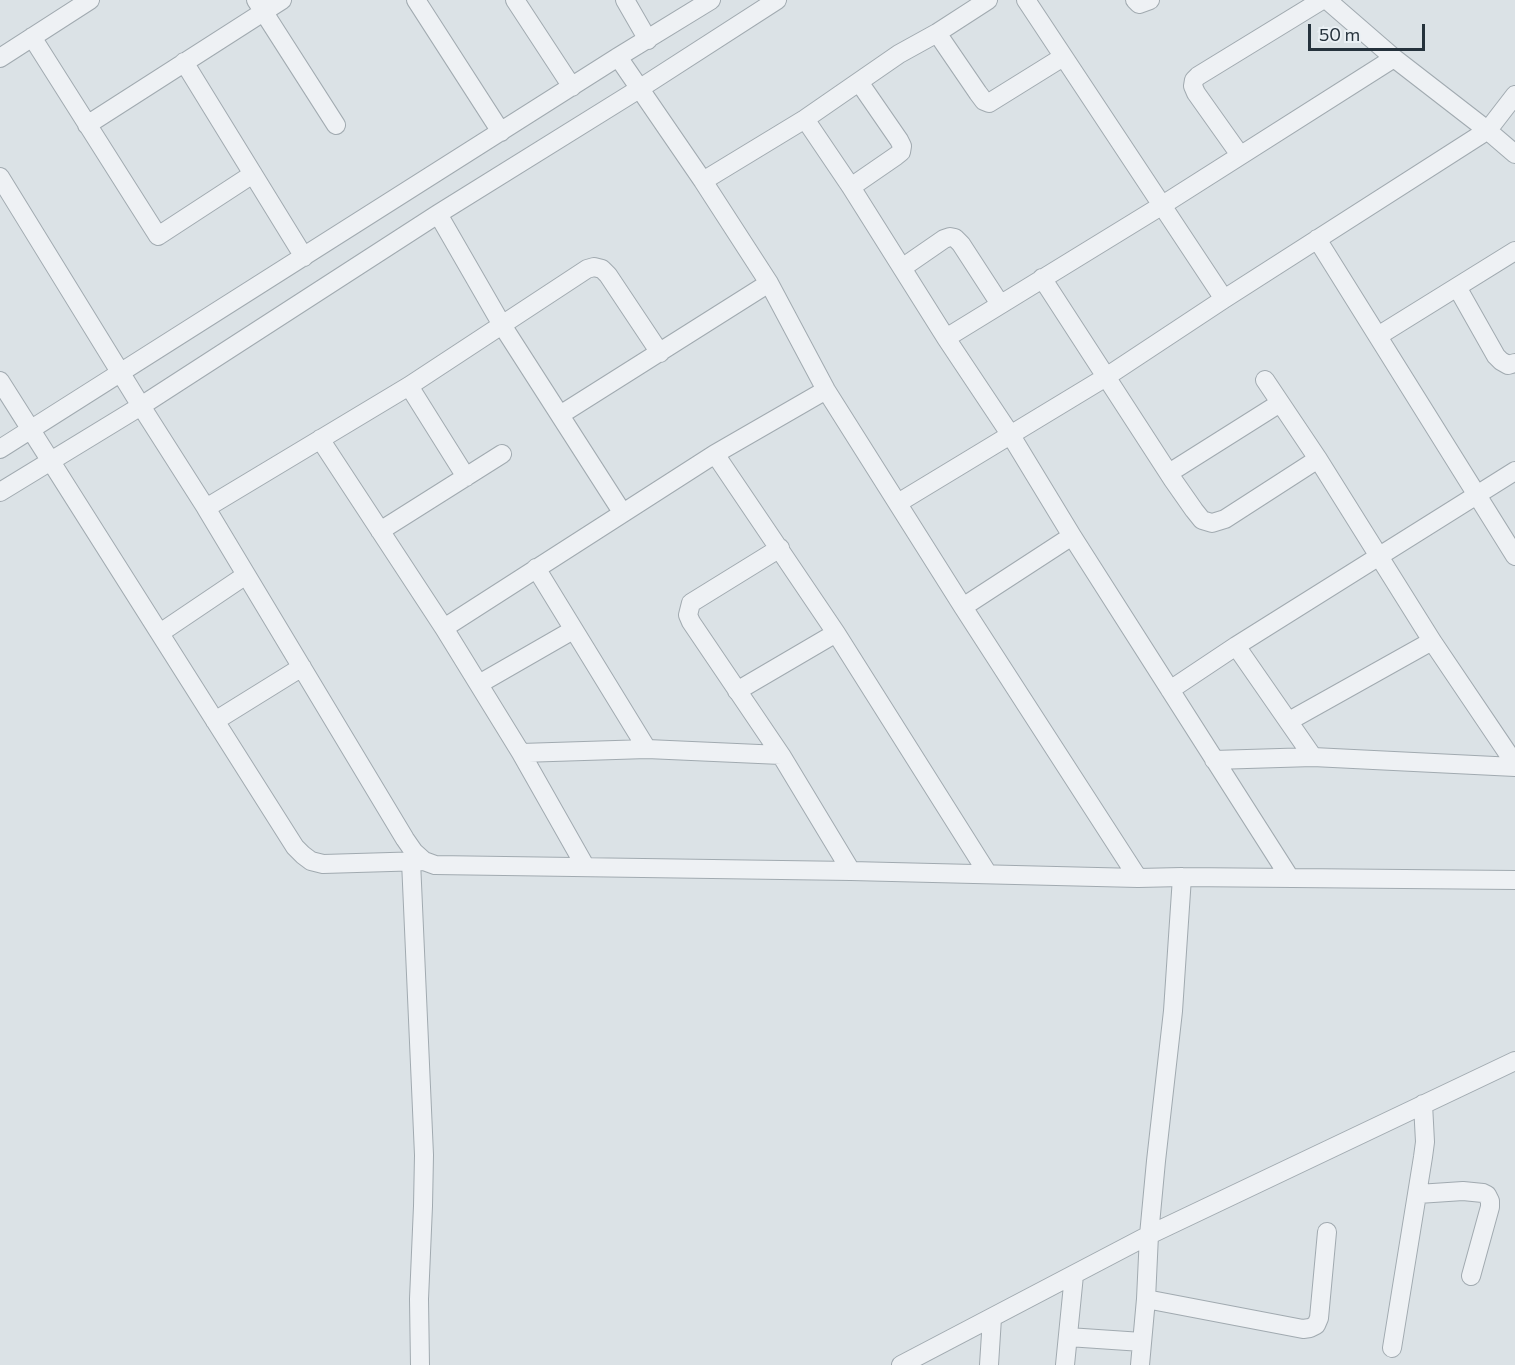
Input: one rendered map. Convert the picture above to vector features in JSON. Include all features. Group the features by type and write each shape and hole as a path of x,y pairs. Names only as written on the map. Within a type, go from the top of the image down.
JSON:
{"street":[{"path":"0,58 90,0"},
{"path":"87,125 184,62 260,6 282,0"},
{"path":"416,0 501,132"},
{"path":"515,0 572,87"},
{"path":"625,0 648,40"},
{"path":"0,449 711,0"},
{"path":"0,492 141,406 438,214 777,0"},
{"path":"703,181 988,0"},
{"path":"1026,0 1224,299"},
{"path":"1135,0 1139,4 1150,0"},
{"path":"1240,155 1196,93 1193,86 1194,80 1322,0"},
{"path":"1327,0 1394,58 1488,130 1515,154"},
{"path":"260,6 336,125"},
{"path":"937,33 978,93 984,101 990,104 1063,57"},
{"path":"32,38 158,236 253,174"},
{"path":"618,57 769,283 826,390 1138,878"},
{"path":"946,338 1161,206 1394,58"},
{"path":"184,62 304,257"},
{"path":"852,187 901,152 902,146 859,82"},
{"path":"898,502 1106,377 1488,130 1515,95"},
{"path":"805,118 852,187 946,338 1010,434 1072,536 1290,878"},
{"path":"0,177 206,508 418,861 424,1180 419,1299 420,1365"},
{"path":"438,214 502,325 622,512"},
{"path":"902,268 944,239 955,238 1000,304"},
{"path":"1317,239 1515,556"},
{"path":"1378,336 1515,251"},
{"path":"206,508 409,386 586,269 594,267 603,269 660,352"},
{"path":"1042,278 1202,520 1212,523 1225,519 1318,459"},
{"path":"560,415 769,283"},
{"path":"1457,287 1496,356 1508,365 1515,363"},
{"path":"1265,380 1318,459 1432,641 1515,765"},
{"path":"0,381 295,847 311,861 323,864 418,861 435,865 1138,878 1515,880"},
{"path":"409,386 466,477"},
{"path":"444,628 714,454 826,390"},
{"path":"1169,473 1280,403"},
{"path":"320,439 479,684 585,866"},
{"path":"380,531 502,454"},
{"path":"714,454 836,633 987,874"},
{"path":"1170,690 1515,471"},
{"path":"963,607 1072,536"},
{"path":"780,548 692,603 688,615 782,755 851,871"},
{"path":"536,568 647,749"},
{"path":"160,633 246,575"},
{"path":"479,684 573,630"},
{"path":"738,691 836,633"},
{"path":"1289,721 1432,641"},
{"path":"1236,646 1313,757"},
{"path":"215,721 302,667"},
{"path":"521,753 647,749 782,755"},
{"path":"1214,760 1313,757 1515,765"},
{"path":"1140,1365 1149,1235 1173,1011 1182,877"},
{"path":"901,1365 1149,1235 1515,1061"},
{"path":"1392,1348 1425,1142 1423,1104"},
{"path":"1418,1194 1463,1191 1487,1195 1490,1207 1471,1276"},
{"path":"1146,1299 1310,1329 1316,1325 1319,1318 1327,1232"},
{"path":"1065,1365 1074,1275"},
{"path":"989,1365 992,1318"},
{"path":"1068,1337 1142,1342"}]}
